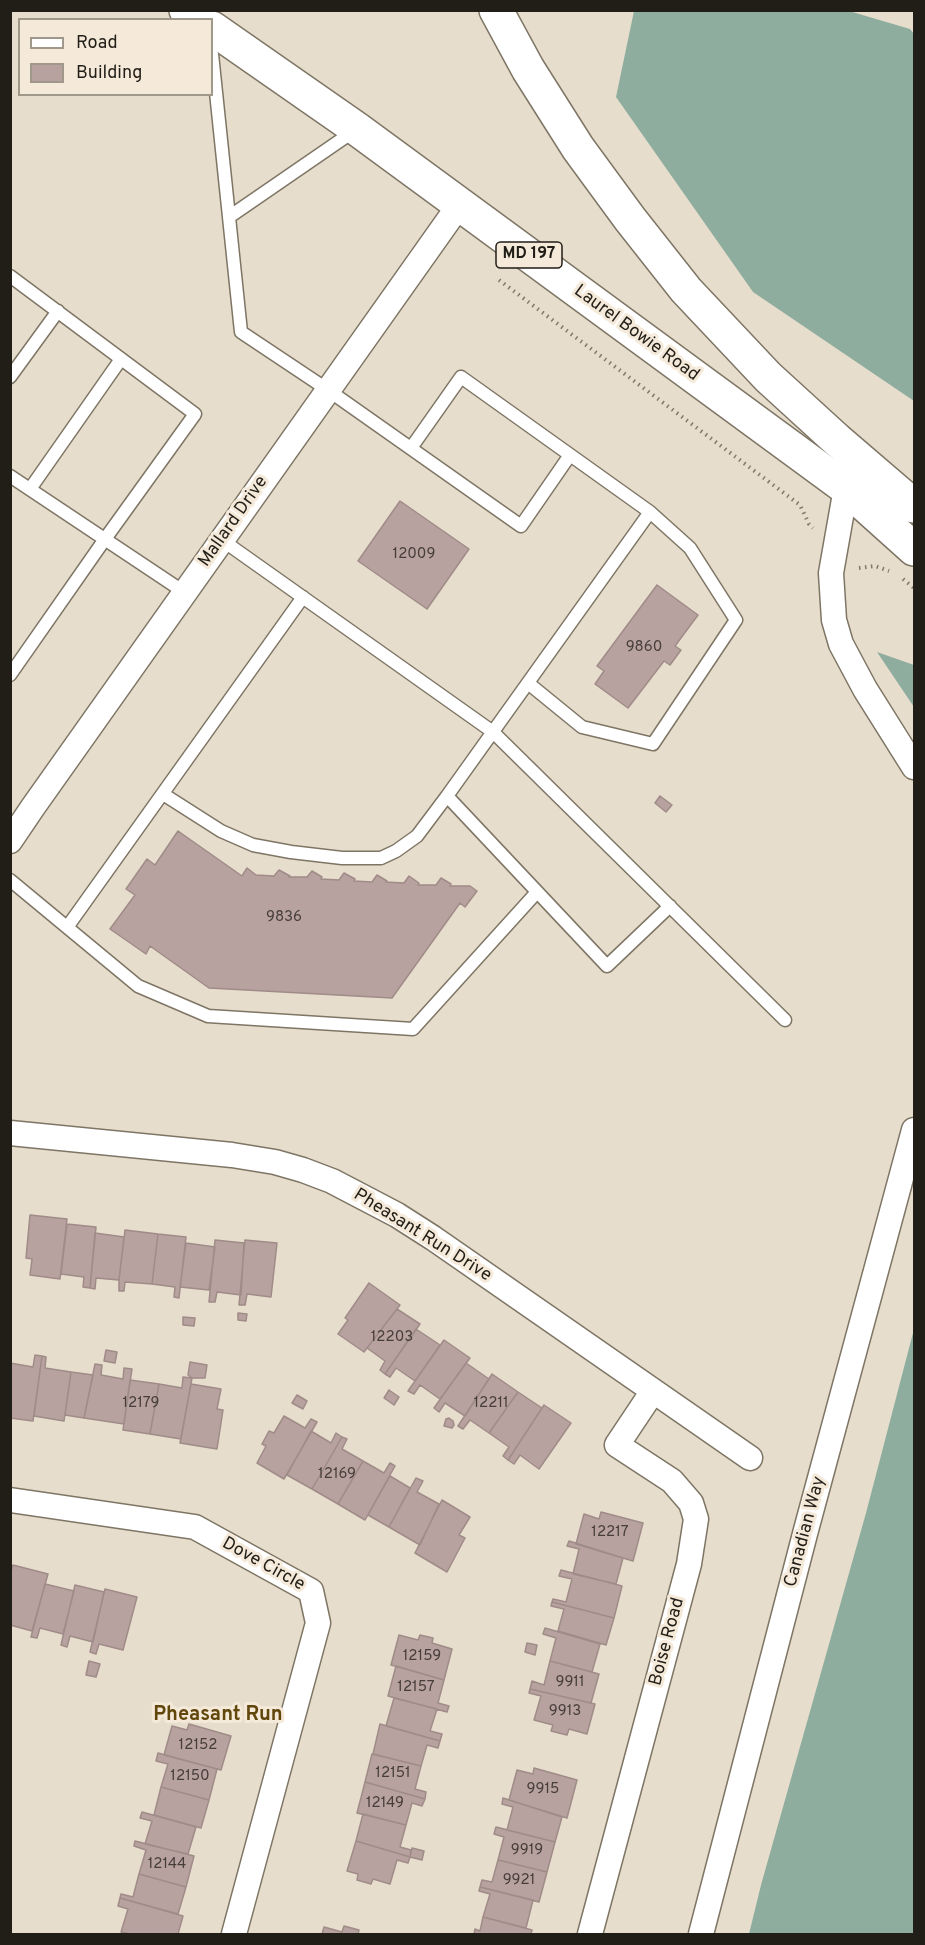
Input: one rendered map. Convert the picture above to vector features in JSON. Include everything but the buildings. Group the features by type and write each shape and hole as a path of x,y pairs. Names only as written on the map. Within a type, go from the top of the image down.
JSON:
{"main road":[{"path":"496,10 528,69 578,148 686,290 768,377 837,440 915,506"},
{"name":"Laurel Bowie Road","path":"213,29 357,129 846,488 915,536"},
{"path":"846,488 915,549"}],"street":[{"name":"Mallard Drive","path":"10,841 459,204"},
{"path":"846,488 831,573 834,620 842,644 865,689 915,767"},
{"name":"Canadian Way","path":"700,1935 809,1519 915,1130"},
{"name":"Pheasant Run Drive","path":"10,1133 232,1155 275,1162 332,1181 397,1215 433,1238 750,1458"},
{"name":"Boise Road","path":"590,1935 689,1563 696,1519 691,1503 672,1481 617,1445 653,1391"},
{"name":"Dove Circle","path":"10,1500 195,1527 311,1591 318,1623 234,1935"}],"lane":[{"path":"213,64 241,332 328,390 521,526 570,455"},
{"path":"229,217 357,129"},
{"path":"10,276 195,414 10,675"},
{"path":"10,377 57,311"},
{"path":"30,489 121,359"},
{"path":"411,448 461,377 650,512 690,548 736,620 653,744 582,728 528,683"},
{"path":"10,476 184,592"},
{"path":"163,794 220,831 253,845 291,852 361,858 381,858 396,851 417,836 447,796 650,512"},
{"path":"222,540 493,732 785,1020"},
{"path":"68,926 303,597"},
{"path":"447,796 607,966 670,906"},
{"path":"10,880 138,986 208,1016 413,1029 537,892"}],"path":[{"path":"499,280 800,506 808,524 861,569 875,566 895,573 915,588"}],"green space":[{"path":"634,11 849,11 910,29 914,34 914,401 753,292 616,97"},
{"path":"877,652 914,665 914,707"},
{"path":"914,1329 914,1934 749,1934 866,1513"}],"district":[{"name":"Pheasant Run","path":"218,1716"}]}
